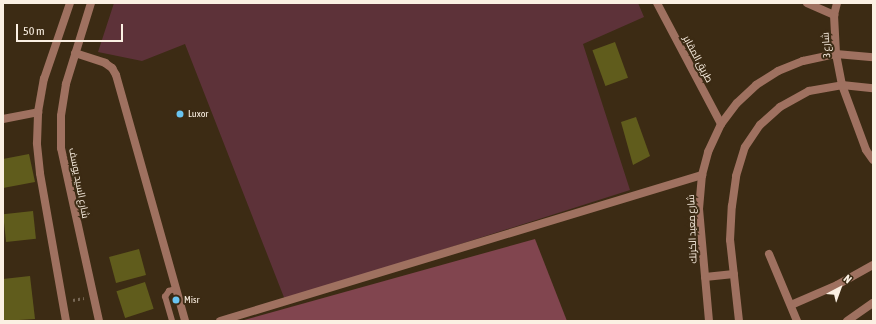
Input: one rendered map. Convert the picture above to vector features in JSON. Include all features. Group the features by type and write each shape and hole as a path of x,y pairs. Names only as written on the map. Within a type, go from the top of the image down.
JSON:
{"street":[{"path":"66,321 40,173 37,143 38,112 44,79 70,3"},
{"name":"شارع السيد يوسف","path":"91,3 66,84 61,116 61,148 99,321"},
{"name":"طريق المقابر","path":"657,3 721,124"},
{"path":"807,3 834,15"},
{"name":"شارع 3","path":"837,3 834,15 836,54 842,84 866,150 873,160"},
{"path":"75,53 105,63 112,68 116,75 185,321"},
{"name":"شارع معبد الكرنك","path":"708,321 699,209 702,175 708,152 721,124 737,103 756,85 778,71 803,61 836,54 873,57"},
{"path":"739,321 730,240 736,176 745,147 760,125 780,107 809,91 842,84 873,88"},
{"path":"3,119 38,112"},
{"path":"220,321 702,175"},
{"path":"769,254 797,321"},
{"path":"790,305 837,285 873,265"},
{"path":"705,277 734,274"},
{"path":"847,321 873,303"}],"lane":[{"path":"172,321 165,297 169,291 176,290"}],"path":[{"path":"63,303 93,296"}],"shaded area":[{"path":"114,3 638,3 644,17 583,44 630,190 285,300 185,44 142,61 98,52"},
{"path":"535,239 567,321 243,321 244,320"}],"building":[{"path":"615,42 628,78 605,86 592,50"},
{"path":"636,117 650,156 633,165 621,122"},
{"path":"29,154 35,182 3,188 3,159"},
{"path":"33,211 36,239 6,242 3,214"},
{"path":"139,249 146,275 116,283 109,257"},
{"path":"30,276 35,319 3,321 3,279"},
{"path":"145,282 154,309 125,318 116,291"}],"place":[{"name":"Luxor","path":"180,114"},
{"name":"Misr","path":"176,300"}]}
